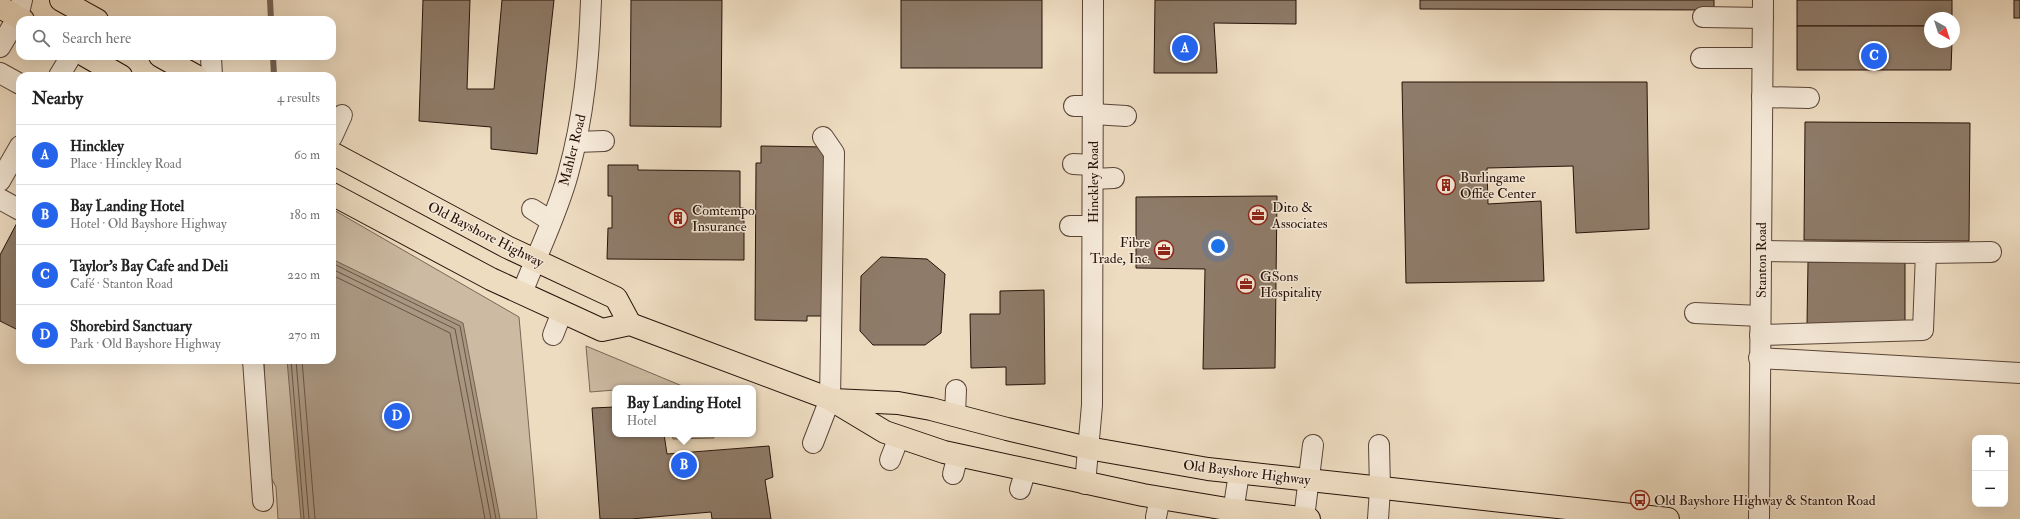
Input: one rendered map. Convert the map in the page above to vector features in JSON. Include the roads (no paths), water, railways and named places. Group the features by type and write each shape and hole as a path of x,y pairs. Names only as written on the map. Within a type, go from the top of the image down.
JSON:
{"main road":[{"path":"61,0 88,16"},
{"path":"93,60 114,72"},
{"path":"167,60 189,72"},
{"name":"Old Bayshore Highway","path":"336,155 507,247 616,298 630,324 830,399 885,432 922,446 956,464 1023,479 1086,484 1158,508 1233,515 1302,518"},
{"path":"336,196 486,276 602,330 630,324"},
{"name":"Old Bayshore Highway","path":"830,399 898,403 955,415 1088,448 1208,469 1380,489 1668,519"}],"street":[{"name":"Mahler Road","path":"522,293 568,175 576,142 582,116 591,0"},
{"name":"Hinckley Road","path":"1086,484 1092,405 1092,226 1086,169 1093,110 1093,0"},
{"path":"1703,17 1763,9"},
{"name":"Stanton Road","path":"1759,519 1759,358 1763,9"},
{"path":"0,47 16,11"},
{"path":"1701,58 1762,58"},
{"path":"61,72 69,60"},
{"path":"0,73 16,82"},
{"path":"1762,97 1809,98"},
{"path":"1074,106 1126,116"},
{"path":"336,128 342,115"},
{"path":"812,443 830,399 834,153 823,137"},
{"path":"576,142 604,141"},
{"path":"2,174 16,152"},
{"path":"1086,169 1114,178"},
{"path":"0,199 16,208"},
{"path":"532,209 551,221"},
{"path":"1070,226 1092,226"},
{"path":"1761,251 1926,253 1991,252"},
{"path":"1760,335 1923,330 1926,253"},
{"path":"553,335 562,312"},
{"path":"1695,313 1760,316"},
{"path":"1759,358 2020,373"},
{"path":"253,364 263,501"},
{"path":"955,415 956,390"},
{"path":"890,460 899,437"},
{"path":"1302,518 1310,480 1313,445"},
{"path":"1378,519 1380,489 1379,445"},
{"path":"1233,515 1239,473"}],"water":[{"path":"336,261 463,323 500,519 301,519 287,364 336,364"}],"waterway":[{"path":"270,0 271,16"},
{"path":"273,60 274,72"}],"place":[{"name":"Hinckley","path":"1185,48"},
{"name":"Taylor's Bay Cafe and Deli","path":"1874,56"},
{"name":"Burlingame Office Center","path":"1446,185"},
{"name":"Dito & Associates","path":"1258,215"},
{"name":"Comtempo Insurance","path":"678,218"},
{"name":"Fibre Trade, Inc.","path":"1164,250"},
{"name":"GSons Hospitality","path":"1246,284"},
{"name":"Shorebird Sanctuary","path":"397,416"},
{"name":"Bay Landing Hotel","path":"684,465"},
{"name":"Old Bayshore Highway & Stanton Road","path":"1640,500"}]}
